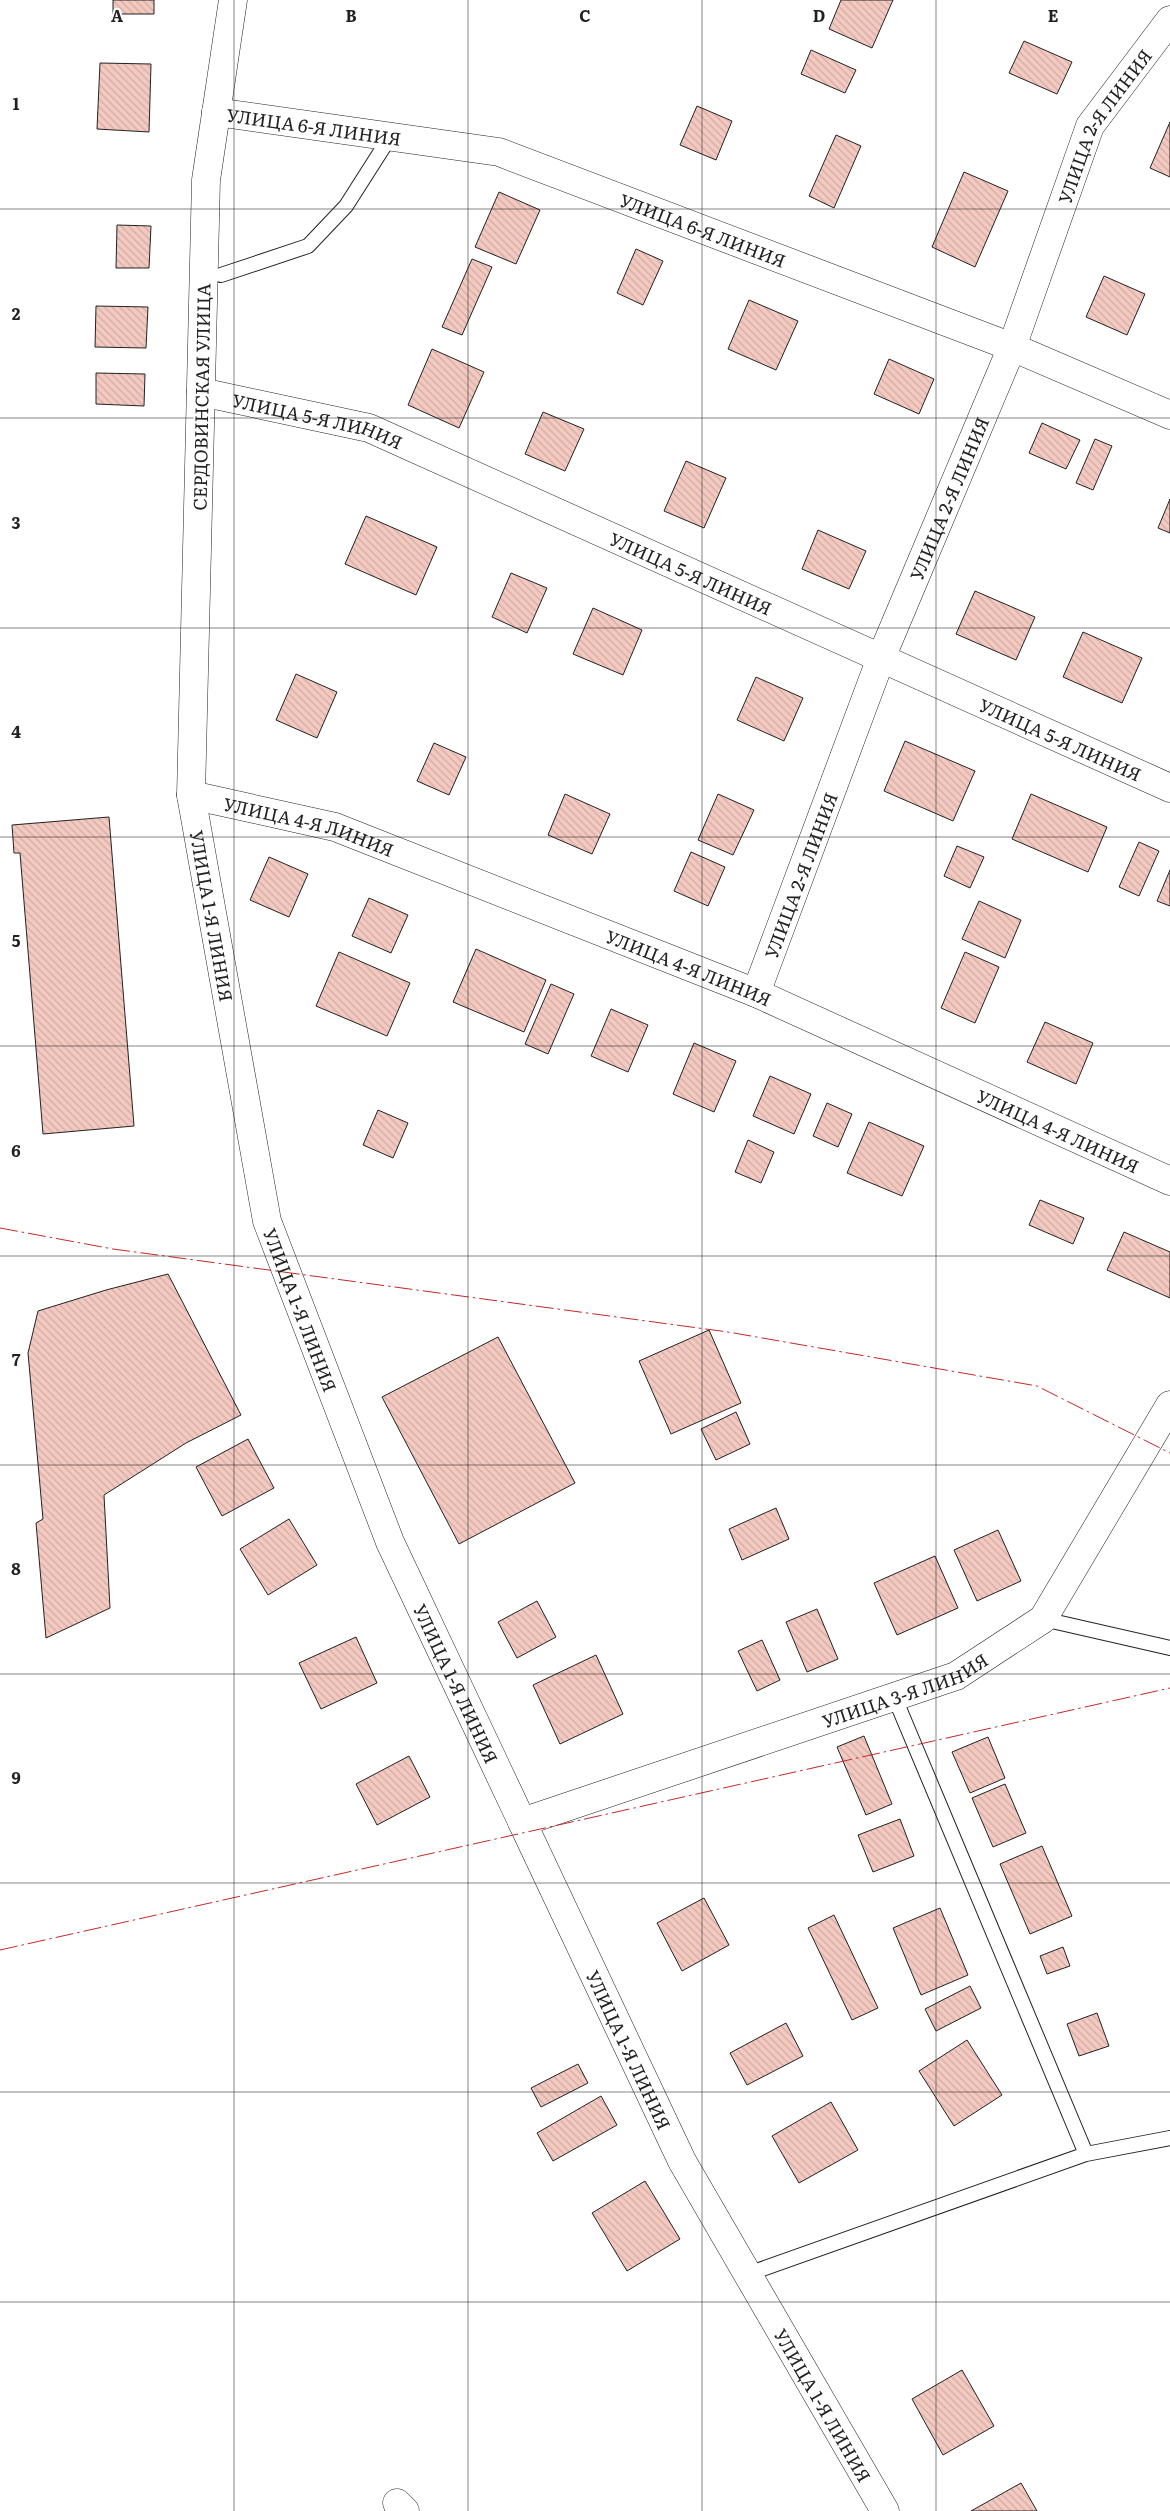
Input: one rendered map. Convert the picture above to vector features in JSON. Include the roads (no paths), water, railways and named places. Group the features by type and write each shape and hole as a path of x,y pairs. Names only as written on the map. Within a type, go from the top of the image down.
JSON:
{"street":[{"name":"СЕРДОВИНСКАЯ УЛИЦА","path":"191,795 206,180 234,0"},
{"name":"УЛИЦА 2-Я ЛИНИЯ","path":"756,992 881,658 1012,347 1090,126 1170,20"},
{"name":"УЛИЦА 6-Я ЛИНИЯ","path":"216,112 499,152 1012,347 1170,415"},
{"name":"УЛИЦА 5-Я ЛИНИЯ","path":"200,392 369,428 1170,788"},
{"name":"УЛИЦА 4-Я ЛИНИЯ","path":"191,795 335,827 756,992 1170,1181"},
{"name":"УЛИЦА 1-Я ЛИНИЯ","path":"191,795 267,1221 390,1542 682,2161 885,2511"},
{"name":"УЛИЦА 3-Я ЛИНИЯ","path":"522,1822 956,1676 1044,1619 1170,1405"}],"lane":[{"path":"221,275 308,246 346,206 390,137"},
{"path":"1044,1619 1170,1648"},
{"path":"894,1696 1086,2154"},
{"path":"748,2274 1086,2154 1170,2138"}]}
